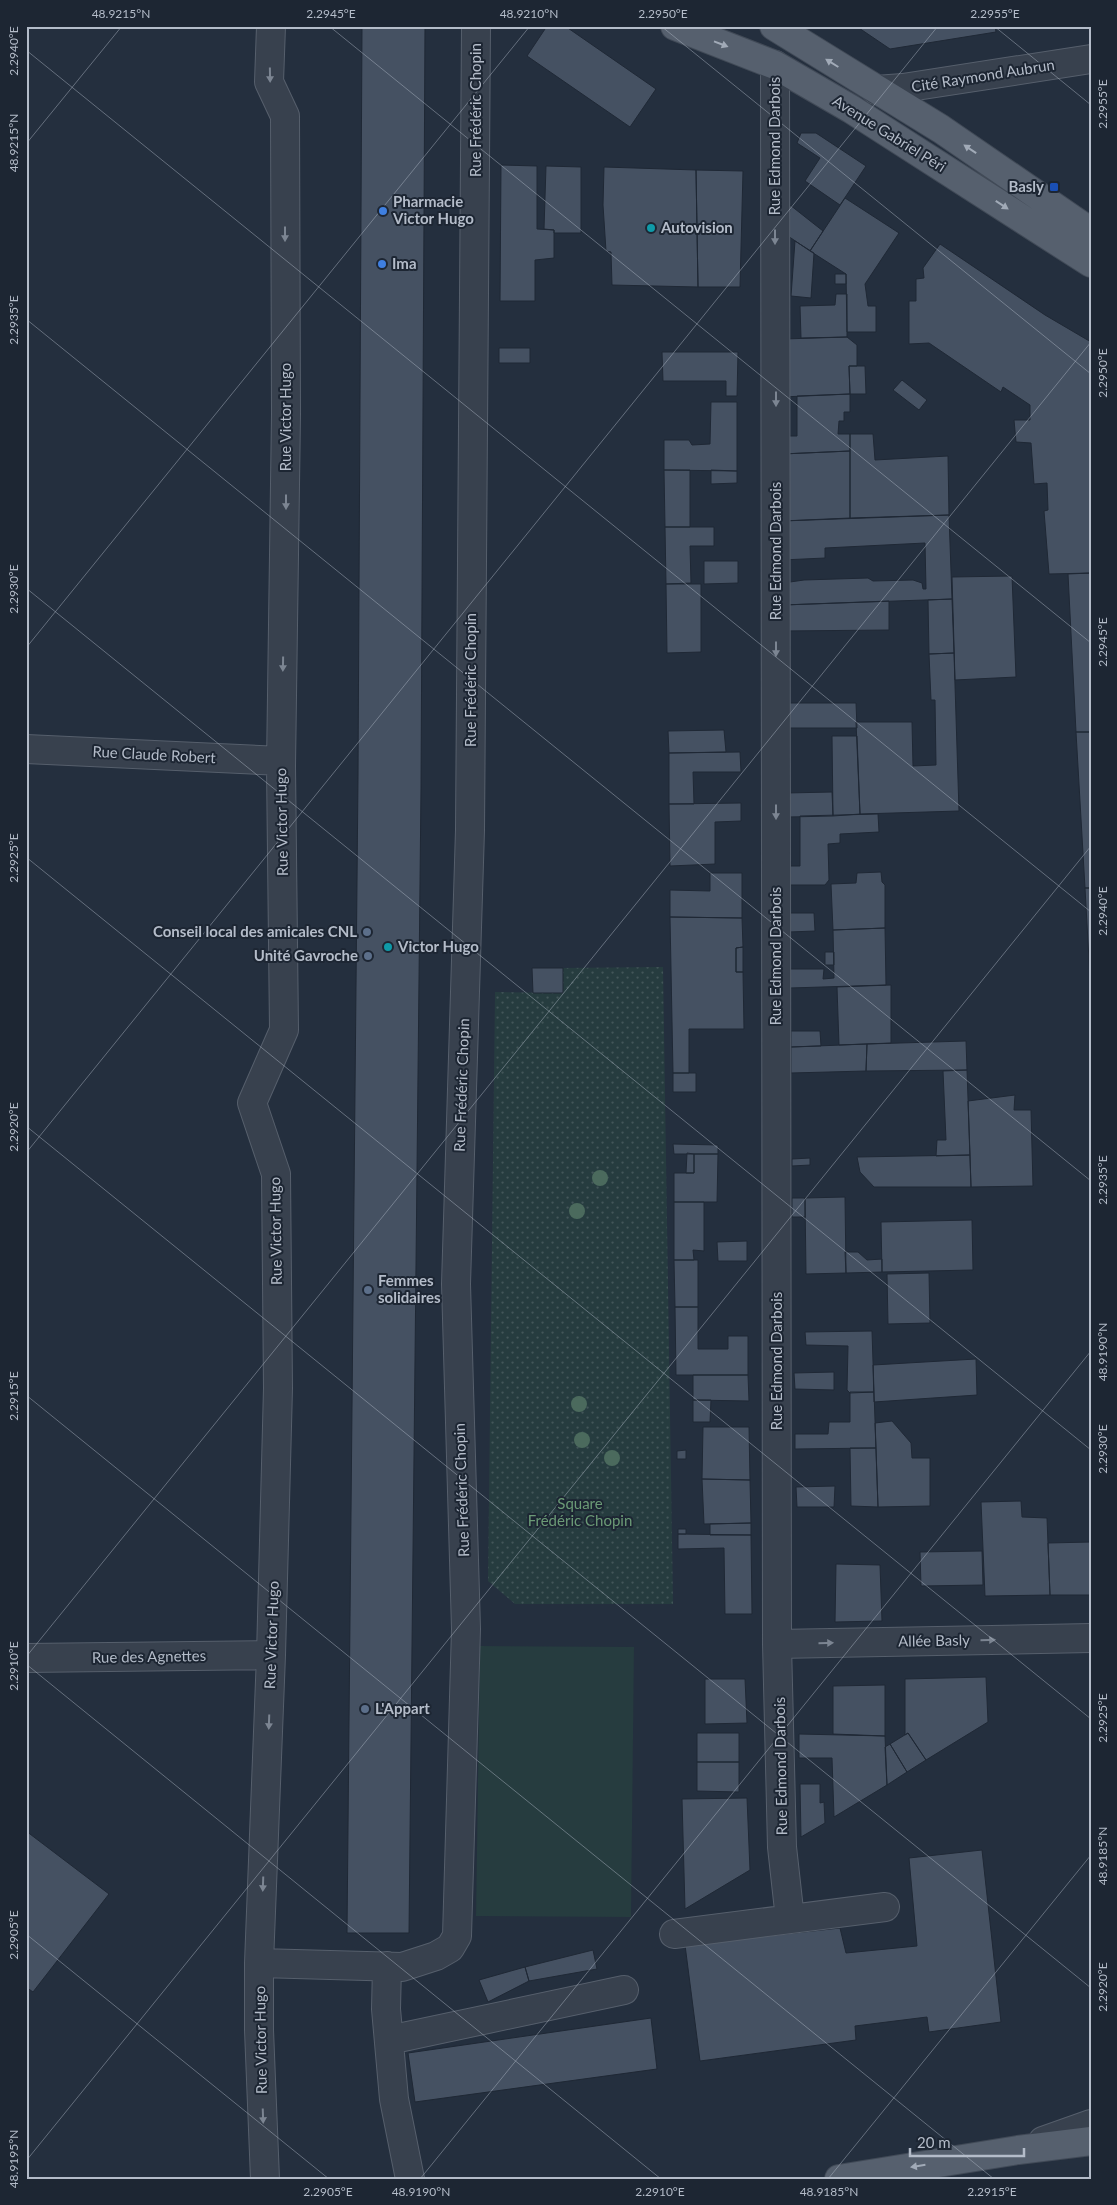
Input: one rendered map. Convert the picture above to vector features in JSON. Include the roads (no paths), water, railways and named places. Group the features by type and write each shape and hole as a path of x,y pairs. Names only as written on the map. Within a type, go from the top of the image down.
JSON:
{"main road":[{"name":"Avenue Gabriel Péri","path":"676,26 775,65 852,109 1091,262"},
{"name":"Avenue Gabriel Péri","path":"783,32 941,129 1091,232"},
{"path":"775,65 783,32"},
{"path":"839,2179 1018,2150 1091,2141"}],"street":[{"name":"Rue Victor Hugo","path":"265,2179 259,2030 272,1655 278,1388 276,1174 252,1103 284,1030 281,761 286,414 285,116 270,82 271,26"},
{"name":"Rue Frédéric Chopin","path":"260,1963 402,1967 436,1956 450,1948 457,1936 466,1629 456,1284 470,830 476,26"},
{"name":"Cité Raymond Aubrun","path":"876,90 903,88 1091,59"},
{"name":"Rue Edmond Darbois","path":"775,65 777,1644 782,1847 790,1919"},
{"name":"Rue Claude Robert","path":"26,749 281,761"},
{"name":"Allée Basly","path":"777,1644 1091,1638"},
{"name":"Rue des Agnettes","path":"26,1658 272,1655"},
{"path":"674,1934 885,1907"},
{"path":"387,1966 386,2009 394,2099 410,2179"},
{"path":"389,2040 624,1990"},
{"path":"1018,2150 1091,2124"}],"place":[{"name":"Basly","path":"1054,187"},
{"name":"Pharmacie Victor Hugo","path":"383,211"},
{"name":"Autovision","path":"651,228"},
{"name":"Ima","path":"382,264"},
{"name":"Conseil local des amicales CNL","path":"367,932"},
{"name":"Victor Hugo","path":"388,947"},
{"name":"Unité Gavroche","path":"368,956"},
{"name":"Femmes solidaires","path":"368,1290"},
{"name":"L'Appart","path":"365,1709"}],"park label":[{"name":"Square Frédéric Chopin","path":"580,1512"}]}
